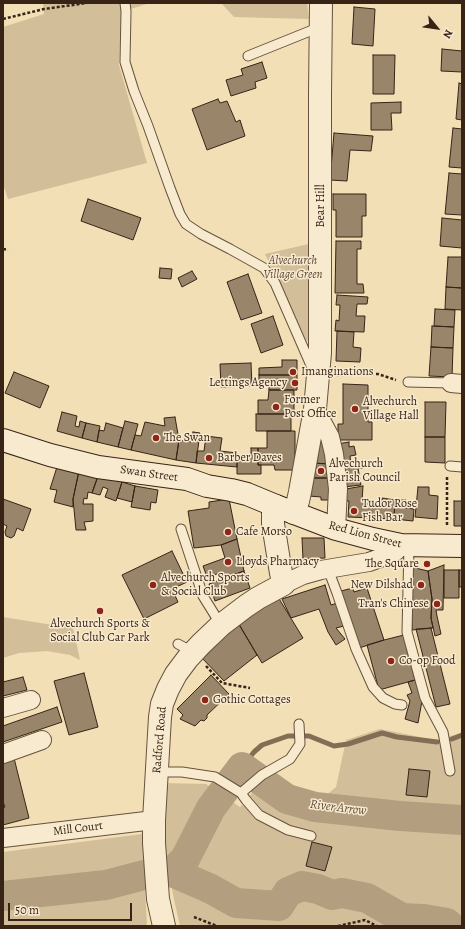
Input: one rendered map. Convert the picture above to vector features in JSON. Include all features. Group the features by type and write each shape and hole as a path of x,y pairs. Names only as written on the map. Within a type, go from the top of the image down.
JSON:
{"street":[{"name":"Bear Hill","path":"285,510 298,501 315,409 320,353 321,3"},
{"path":"315,409 330,437 334,454 338,489 336,529"},
{"name":"Swan Street","path":"3,440 50,455 98,467 187,479 207,486 247,494 285,510"},
{"path":"285,510 273,513 273,524 284,584 303,575 369,562 396,551 405,545"},
{"name":"Red Lion Street","path":"285,510 336,529 373,539 405,545 456,546"},
{"name":"Radford Road","path":"164,926 158,899 154,843 154,820 162,704 186,648 200,644 221,625 258,598 284,584"},
{"path":"3,708 31,700"},
{"path":"3,754 42,740"},
{"name":"Mill Court","path":"3,838 154,820"}],"lane":[{"path":"125,3 125,62 134,91 180,214 186,224 200,234 264,268 275,283 318,379"},
{"path":"248,56 321,26"},
{"path":"408,382 456,384"},
{"path":"450,466 462,467"},
{"path":"181,529 203,596 221,625"},
{"path":"405,545 407,632 425,698 443,732 450,771"},
{"path":"328,569 356,649 373,686 382,698 394,704 402,705"},
{"path":"238,791 290,759 300,744 299,724"},
{"path":"157,772 182,772 215,777 238,791 259,815 288,830 312,836"}],"path":[{"path":"3,19 44,9 87,3"},
{"path":"3,249 8,250"},
{"path":"318,379 378,374 408,382"},
{"path":"450,466 447,466 447,526 456,546"},
{"path":"186,648 222,683 250,688"},
{"path":"194,917 217,926"},
{"path":"338,926 365,920 377,926"}],"green space":[{"path":"43,3 150,3 121,12 119,65 147,163 8,199 3,184 3,27 44,14"},
{"path":"221,3 307,3 309,19 234,17"},
{"name":"Alvechurch Village Green","path":"313,243 310,342 306,340 265,254"},
{"path":"3,617 59,626 62,622 72,623 80,660 70,655 47,651 19,653 3,658"},
{"path":"380,729 435,740 462,733 462,926 180,926 164,841 164,783 206,784 240,807 256,788 274,778 316,804 336,787 346,740"},
{"path":"142,834 147,926 3,926 3,852"}],"building":[{"path":"354,7 375,9 373,46 352,44"},
{"path":"442,49 462,51 462,72 441,71"},
{"path":"373,55 395,55 394,94 373,94"},
{"path":"262,62 267,78 255,82 256,88 231,96 226,80 243,75 241,69"},
{"path":"459,83 462,84 462,120 456,119"},
{"path":"218,99 220,103 227,101 236,122 240,120 245,136 207,150 192,109"},
{"path":"401,102 401,113 391,113 392,130 371,130 371,103"},
{"path":"453,128 462,129 462,168 449,167"},
{"path":"334,133 373,136 371,151 350,150 347,181 330,180"},
{"path":"449,173 462,174 462,215 445,214"},
{"path":"333,194 366,194 366,216 362,216 362,237 336,237 336,210 333,210"},
{"path":"88,199 141,218 133,240 81,221"},
{"path":"442,218 462,220 462,248 440,246"},
{"path":"336,241 361,241 361,249 357,249 357,284 363,284 364,293 335,293"},
{"path":"448,257 462,257 462,288 446,287"},
{"path":"160,268 172,269 171,279 159,278"},
{"path":"192,271 197,279 182,287 178,278"},
{"path":"248,274 262,313 241,320 227,282"},
{"path":"446,287 462,288 462,310 445,309"},
{"path":"337,295 368,297 367,304 357,304 356,316 365,316 364,332 335,331 336,320 339,321 340,305 336,305"},
{"path":"435,309 455,310 454,327 434,326"},
{"path":"273,316 283,345 261,353 251,324"},
{"path":"432,326 454,327 453,348 431,347"},
{"path":"337,331 354,332 353,347 361,348 360,362 336,361"},
{"path":"431,347 453,348 452,377 429,376"},
{"path":"282,360 297,360 297,375 259,375 259,368 282,367"},
{"path":"251,363 252,386 221,387 220,364"},
{"path":"14,372 49,386 40,408 5,393"},
{"path":"259,375 297,375 297,390 269,390 269,383 259,383"},
{"name":"Alvechurch Village Hall","path":"343,384 368,385 368,422 372,422 372,440 338,440 338,424 343,424"},
{"name":"Former Post Office","path":"269,390 294,390 294,414 258,414 258,400 268,400"},
{"path":"425,402 446,402 445,437 425,437"},
{"path":"62,412 77,416 75,426 79,427 80,421 86,423 82,438 57,431"},
{"path":"256,414 291,414 291,431 256,431"},
{"name":"The Swan","path":"175,417 179,440 176,460 131,450 135,435 141,436 145,422 165,426 164,418"},
{"path":"125,421 138,424 131,450 118,447"},
{"path":"86,423 100,426 97,442 82,438"},
{"path":"106,423 123,428 118,447 97,442 99,430 104,431"},
{"path":"267,431 295,431 295,470 275,470 274,465 258,465 258,448 267,448"},
{"path":"193,432 200,433 196,463 176,460 179,440 192,442"},
{"path":"206,436 222,438 220,451 237,453 237,467 196,463 197,451 204,451"},
{"path":"317,437 328,439 332,464 310,463"},
{"path":"425,437 445,437 445,463 425,462"},
{"path":"349,442 349,447 354,446 356,455 350,456 351,464 340,465 337,444"},
{"path":"251,448 258,448 258,465 261,465 261,474 237,474 237,456 251,456"},
{"path":"362,462 363,468 358,468 361,485 344,487 340,465"},
{"name":"Alvechurch Parish Council","path":"310,463 332,464 331,478 310,478"},
{"path":"57,467 79,471 73,499 73,507 54,502 57,490 50,489"},
{"path":"79,471 98,476 92,493 88,492 87,499 84,498 83,504 93,504 93,521 84,522 86,530 76,530 73,499"},
{"path":"98,476 122,482 116,501 105,497 108,489 103,487 100,495 92,493"},
{"path":"310,478 333,478 332,500 321,500 321,497 309,496"},
{"path":"122,482 135,486 132,502 117,498"},
{"path":"135,486 158,490 156,503 151,502 150,510 131,507"},
{"path":"363,486 362,501 382,503 382,498 395,500 394,519 348,517 349,501 346,501 346,489"},
{"path":"418,487 429,487 429,495 438,496 437,519 415,517"},
{"path":"3,499 31,509 23,531 17,528 14,536 11,538 6,536 5,532 7,526 3,524"},
{"path":"229,499 237,539 221,545 194,548 188,511 209,508 209,502"},
{"path":"395,500 406,500 406,508 414,509 413,521 394,519"},
{"path":"454,501 462,501 462,526 454,526"},
{"path":"302,538 324,538 325,558 303,559"},
{"name":"Lloyds Pharmacy","path":"237,539 244,571 223,579 220,573 207,577 203,566 225,558 221,545"},
{"name":"Alvechurch Sports & Social Club","path":"172,551 187,582 172,589 178,602 144,619 122,575"},
{"name":"Tran's Chinese","path":"444,565 443,610 436,610 441,634 435,636 431,618 432,599 428,571"},
{"name":"New Dilshad","path":"411,567 428,571 432,599 431,618 433,628 412,630"},
{"path":"444,570 459,570 459,598 444,598"},
{"path":"459,570 462,570 462,587 459,587"},
{"path":"244,571 250,588 215,601 209,584"},
{"path":"325,585 331,605 337,603 344,626 336,628 345,639 336,645 328,632 319,609 291,618 282,599"},
{"path":"353,588 354,592 367,588 384,640 359,648 341,591"},
{"path":"278,597 303,638 262,663 237,621"},
{"path":"237,621 257,655 224,681 200,656"},
{"path":"431,628 450,704 436,707 416,629"},
{"name":"Co-op Food","path":"404,635 415,680 379,690 367,645"},
{"path":"84,673 98,727 69,735 54,681"},
{"name":"Gothic Cottages","path":"211,675 229,694 207,715 207,718 204,721 201,720 195,726 180,719 183,715 177,709"},
{"path":"23,677 27,690 3,696 3,682"},
{"path":"415,680 422,701 418,723 405,719 410,701 407,695 412,693 408,682"},
{"path":"57,707 62,722 3,742 3,726"},
{"path":"14,758 29,818 3,825 3,808 5,807 3,802 3,761"},
{"path":"409,769 430,771 427,797 406,795"},
{"path":"312,842 332,847 325,871 306,866"}],"waterway":[{"path":"242,767 254,752 262,745 288,736 309,736 334,746 348,744 382,733 397,737 437,742"},
{"path":"452,739 462,735"},
{"name":"River Arrow","path":"161,873 172,872 185,859 211,808 242,767 287,799 315,807 400,816 462,820"},
{"path":"172,872 211,889 236,903 279,906 288,892 302,886 318,889 332,895 342,893 367,898 402,918 424,919 447,923 450,926"},
{"name":"River Arrow","path":"3,896 106,885 144,875"}],"place":[{"name":"Imanginations","path":"293,372"},
{"name":"Lettings Agency","path":"295,383"},
{"name":"Former Post Office","path":"276,407"},
{"name":"Alvechurch Village Hall","path":"355,409"},
{"name":"The Swan","path":"156,438"},
{"name":"Barber Daves","path":"209,458"},
{"name":"Alvechurch Parish Council","path":"321,471"},
{"name":"Tudor Rose Fish Bar","path":"354,511"},
{"name":"Cafe Morso","path":"228,532"},
{"name":"Lloyds Pharmacy","path":"228,562"},
{"name":"The Square","path":"427,564"},
{"name":"Alvechurch Sports & Social Club","path":"153,585"},
{"name":"New Dilshad","path":"421,585"},
{"name":"Tran's Chinese","path":"437,604"},
{"name":"Alvechurch Sports & Social Club Car Park","path":"100,611"},
{"name":"Co-op Food","path":"391,661"},
{"name":"Gothic Cottages","path":"205,700"}]}
